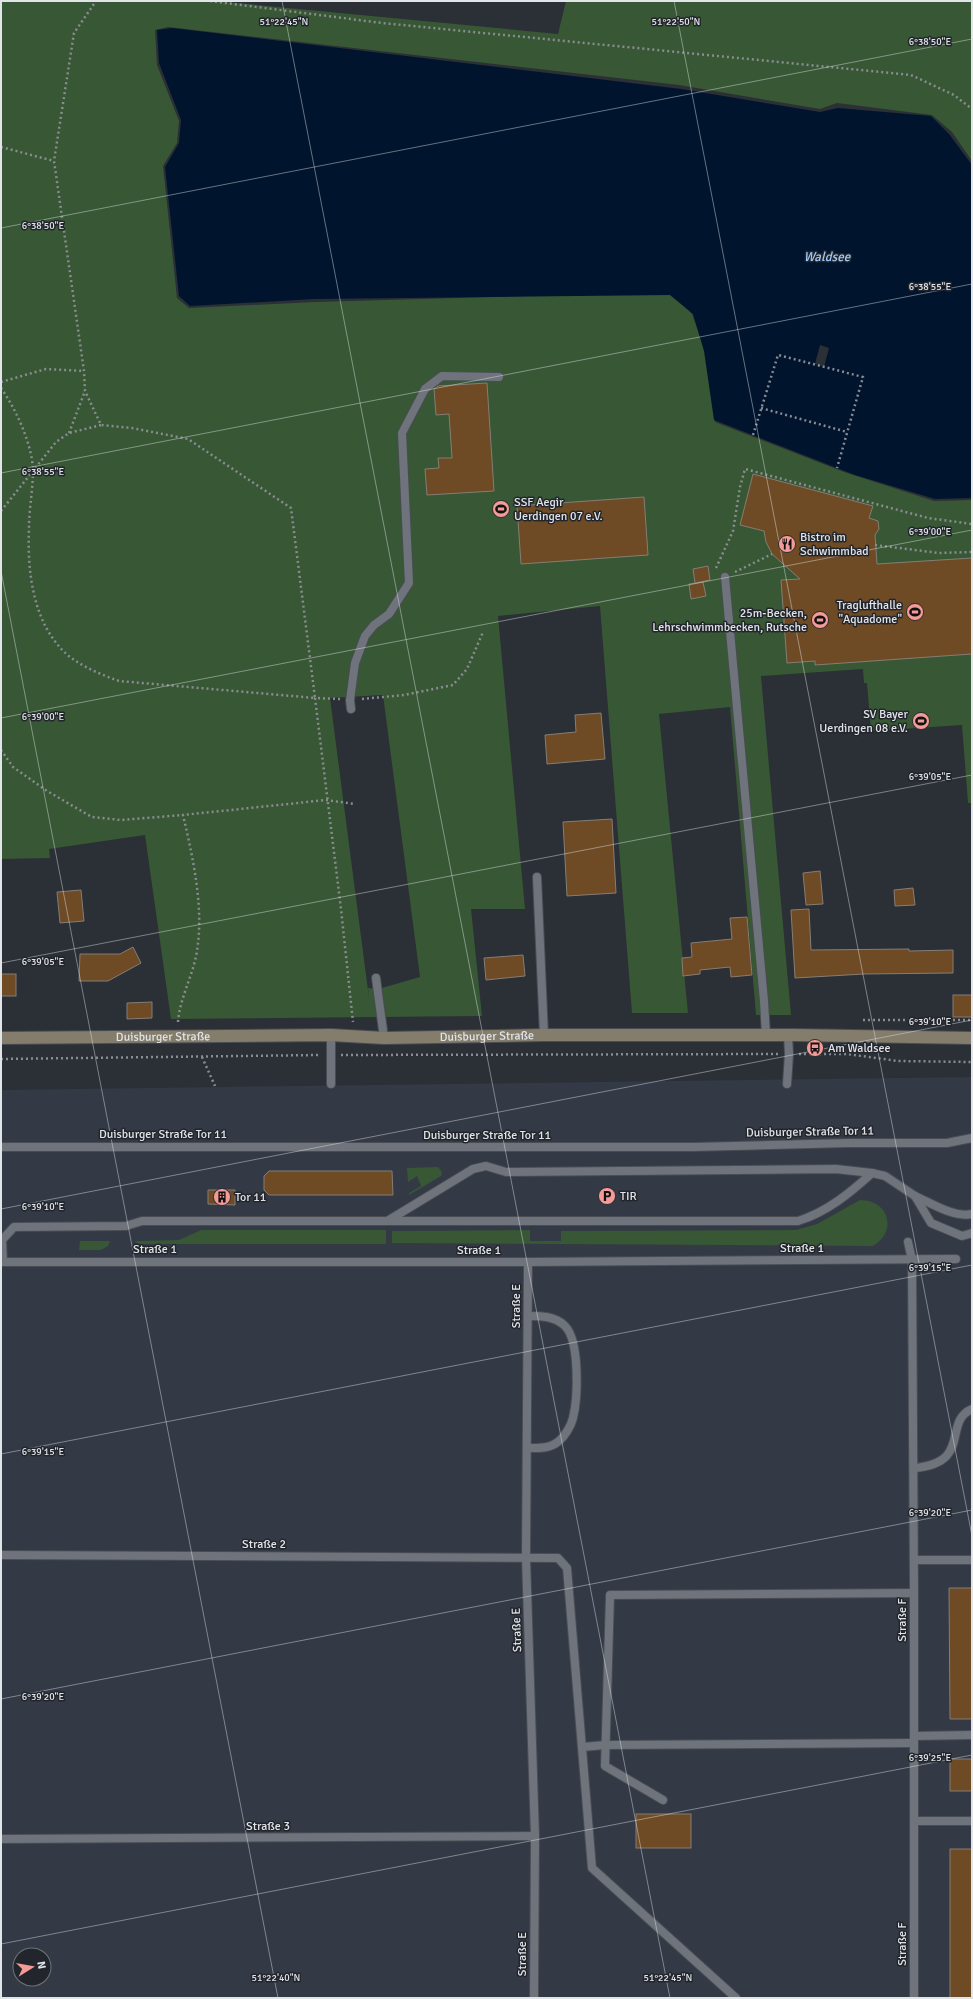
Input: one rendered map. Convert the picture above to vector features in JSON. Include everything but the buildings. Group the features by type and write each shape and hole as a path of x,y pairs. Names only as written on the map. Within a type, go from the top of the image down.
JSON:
{"main road":[{"name":"Duisburger Straße","path":"1,1038 331,1035 384,1038 544,1035 788,1035 972,1038"}],"lane":[{"path":"351,709 350,700 355,663 365,636 374,625 389,614 409,583 402,432 425,390 442,376 499,377"},
{"path":"725,577 766,1035"},
{"path":"537,877 544,1035"},
{"path":"376,978 384,1038"},
{"path":"331,1035 332,1084"},
{"path":"787,1084 789,1054 788,1035"},
{"name":"Duisburger Straße Tor 11","path":"1,1147 694,1147 848,1143 947,1143 972,1138"},
{"path":"389,1220 473,1169 486,1166 506,1172 836,1169 885,1176 915,1196 952,1212 967,1215 972,1214"},
{"path":"2,1262 2,1240 14,1227 126,1226 142,1221 798,1221 811,1217 846,1197 872,1173"},
{"path":"915,1196 931,1223 962,1236 972,1233"},
{"name":"Straße F","path":"908,1242 912,1260 914,1468 914,1998"},
{"name":"Straße 1","path":"2,1262 528,1262 956,1259"},
{"name":"Straße E","path":"528,1262 526,1558 535,1836 534,1998"},
{"path":"527,1448 550,1446 558,1442 570,1426 573,1418 576,1361 574,1341 570,1332 564,1325 556,1320 544,1316 528,1316"},
{"path":"914,1468 930,1467 942,1461 951,1453 955,1443 959,1421 966,1411 972,1409"},
{"name":"Straße 2","path":"1,1555 558,1558 567,1568 592,1868 736,1998"},
{"path":"914,1560 972,1560"},
{"path":"663,1800 605,1766 610,1595 914,1592"},
{"path":"583,1747 605,1745 880,1744 914,1739 972,1735"},
{"path":"914,1821 972,1821"},
{"name":"Straße 3","path":"1,1839 535,1836"}],"path":[{"path":"96,1 74,33 54,161 84,371 85,391 101,425"},
{"path":"210,1 382,23 911,76 954,94 972,109"},
{"path":"1,147 54,161"},
{"path":"753,435 778,355 863,377 837,468"},
{"path":"1,382 46,369 84,371"},
{"path":"1,388 13,405 29,451 33,469 29,529 32,585 42,618 51,636 70,656 97,673 119,681 314,698 350,700 404,695 453,686 467,669 483,632"},
{"path":"69,433 85,391"},
{"path":"761,408 848,432"},
{"path":"1,511 56,442 69,433 101,425 132,428 188,439 291,508 326,800 341,910 353,1022"},
{"path":"772,554 725,577 716,568 733,531 740,487 745,469 928,518 972,524"},
{"path":"876,545 939,554 972,552"},
{"path":"1,750 13,767 47,791 92,817 121,820 326,800 355,804"},
{"path":"178,1023 180,1004 196,953 199,930 191,847 183,815"},
{"path":"1,1059 331,1054 848,1054 898,1061 972,1062"},
{"path":"202,1057 215,1086"}],"shaded area":[{"path":"972,1077 972,1998 1,1998 1,1090"}],"green space":[{"path":"1,1 216,1 558,34 566,1 972,1 972,161 952,132 932,115 837,103 820,109 679,85 168,27 155,30 157,65 179,121 177,143 163,166 177,298 189,308 315,302 671,292 692,314 705,351 715,422 844,472 934,501 972,500 972,803 968,803 962,725 871,731 867,683 864,683 863,669 761,676 791,1015 756,1015 730,707 659,714 688,1013 632,1013 600,606 498,616 525,909 471,909 482,1016 171,1019 145,835 49,849 50,858 1,859","holes":["383,695 420,977 378,989 368,988 369,998 330,698"]},
{"path":"438,1167 442,1172 441,1176 409,1195 409,1193 421,1186 417,1176 408,1182 407,1168"},
{"path":"860,1200 870,1201 878,1205 887,1217 888,1225 886,1232 881,1240 873,1246 392,1243 392,1231 530,1230 530,1241 561,1241 561,1231 796,1230 817,1224"},
{"path":"201,1230 386,1230 386,1244 139,1244 134,1241 179,1240"},
{"path":"80,1241 110,1241 108,1246 101,1250 79,1250"}],"water":[{"name":"Waldsee","path":"172,28 681,89 820,112 838,108 931,116 949,134 972,165 972,498 935,499 855,475 714,420 704,351 693,314 670,295 314,299 190,306 179,296 165,167 179,143 181,120 159,63 157,30"}],"pier":[{"path":"820,345 829,348 824,367 815,364"}],"place":[{"name":"SSF Aegir Uerdingen 07 e.V.","path":"501,509"},
{"name":"Bistro im Schwimmbad","path":"787,544"},
{"name":"Traglufthalle \"Aquadome\"","path":"915,612"},
{"name":"25m-Becken, Lehrschwimmbecken, Rutsche","path":"820,620"},
{"name":"SV Bayer Uerdingen 08 e.V.","path":"921,721"},
{"name":"Am Waldsee","path":"815,1048"},
{"name":"TIR","path":"607,1196"},
{"name":"Tor 11","path":"222,1197"}]}
